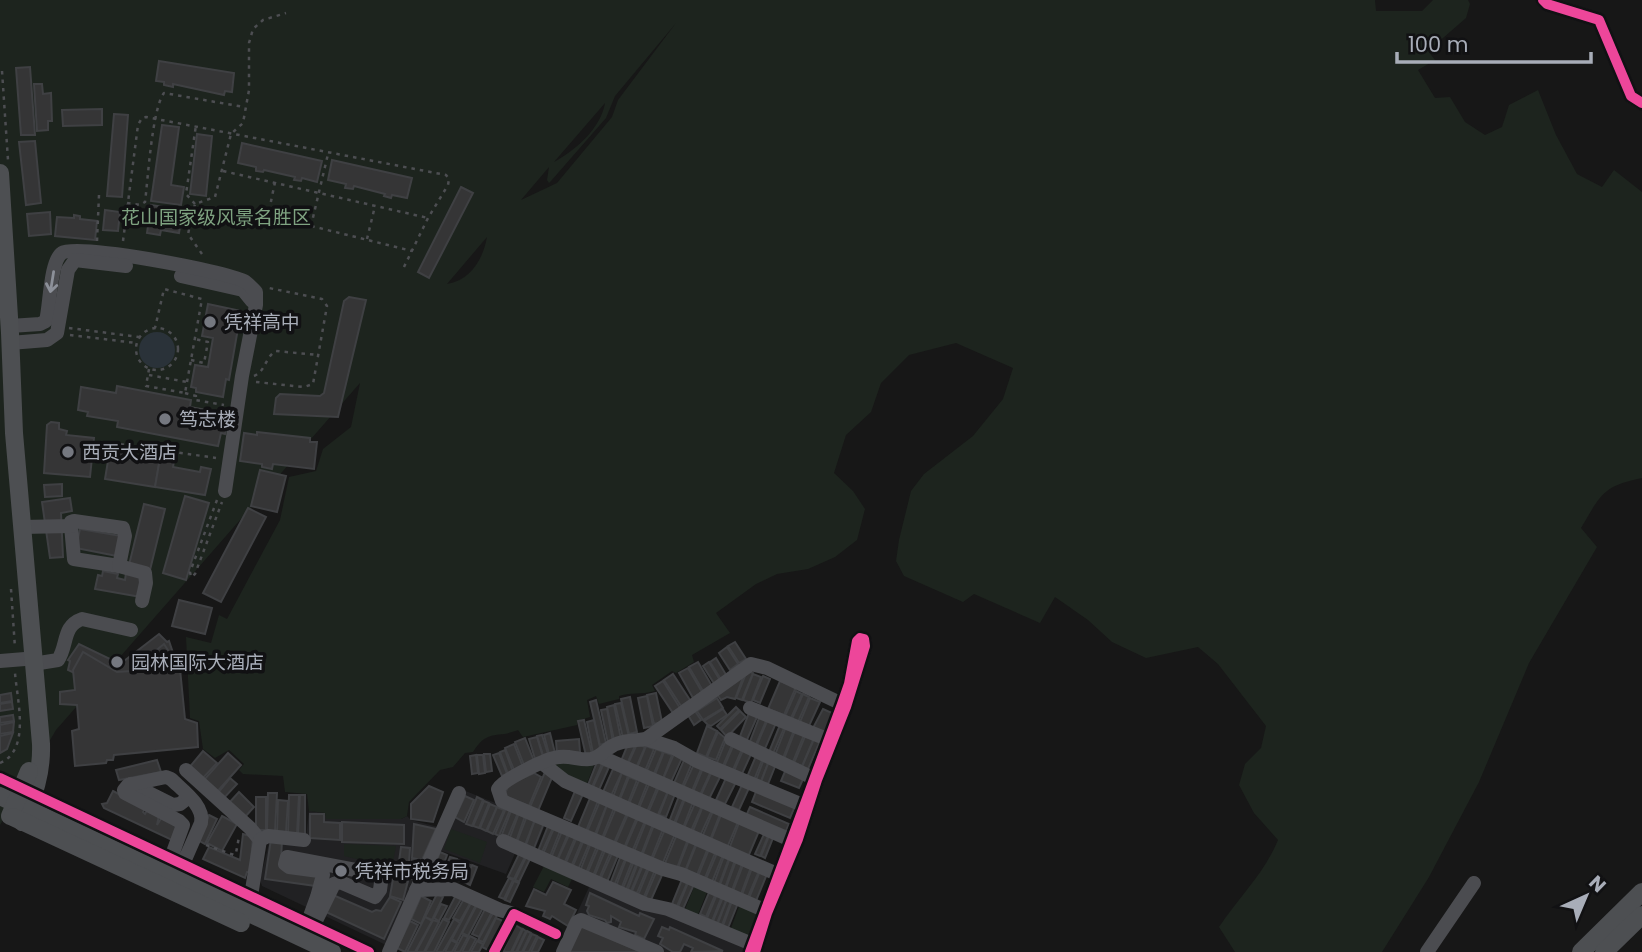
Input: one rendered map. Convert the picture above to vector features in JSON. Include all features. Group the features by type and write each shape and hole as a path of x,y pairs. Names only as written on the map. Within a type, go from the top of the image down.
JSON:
{"main road":[{"path":"4,170 7,431 17,661 33,747 32,762 17,805"},
{"path":"0,296 6,333"},
{"path":"7,431 22,527 17,661"},
{"path":"17,805 174,869 307,936 332,952"},
{"path":"17,805 307,936"},
{"path":"1581,952 1642,892"},
{"path":"1604,952 1642,915"}],"street":[{"path":"1544,0 1547,4 1599,20 1631,96 1642,103"},
{"path":"6,333 46,321 55,263 61,254 69,250 121,255 200,270 247,283 257,297 222,491"},
{"path":"6,333 47,340 57,330 68,270 75,260 119,264 243,290 252,304 224,459 222,491"},
{"path":"119,566 125,536 123,528 71,522 74,559 145,573 142,601"},
{"path":"22,527 71,526"},
{"path":"17,661 58,660 68,630 76,621 82,619 131,630"},
{"path":"864,639 865,646 846,707 817,780 798,839 752,949 764,910 849,684 857,641 864,639"},
{"path":"646,739 751,664 767,668 842,704"},
{"path":"750,708 827,739"},
{"path":"764,910 499,799 498,789 504,781 556,757 570,756 588,760 611,747 646,739 674,748 698,761 805,806"},
{"path":"731,739 813,778"},
{"path":"599,756 790,840"},
{"path":"542,763 565,780 778,874"},
{"path":"186,770 260,840 251,896"},
{"path":"166,777 172,779 199,807 202,816 190,847 174,869 183,825 125,793 125,787 166,777"},
{"path":"0,778 17,805"},
{"path":"131,785 173,805 188,797"},
{"path":"389,952 459,793"},
{"path":"260,840 268,836 304,840"},
{"path":"503,841 645,904 668,909 752,949"},
{"path":"287,857 382,875 380,890 375,897 340,882 334,884 307,936 323,875 319,871 289,867 285,864 287,857"},
{"path":"174,869 251,896 307,936 369,952"},
{"path":"1427,952 1474,883"},
{"path":"416,890 453,889 556,934"},
{"path":"495,952 514,914"},
{"path":"563,952 577,922 581,920 657,952"}],"path":[{"path":"195,204 215,197 231,134 233,130 241,128 250,74 249,43 253,29 263,20 286,13"},
{"path":"2,71 4,170"},
{"path":"127,203 140,205 145,202 161,95 167,92 245,107"},
{"path":"121,255 138,125 142,118 156,118 446,175 449,185 428,218 403,269"},
{"path":"195,125 186,194 195,204"},
{"path":"312,226 328,153"},
{"path":"223,170 428,218"},
{"path":"275,182 269,211 271,216 412,251"},
{"path":"96,251 99,195"},
{"path":"195,204 187,230 189,239 202,255 200,270"},
{"path":"367,239 375,206"},
{"path":"242,378 310,386 313,384 327,306 325,302 247,283"},
{"path":"155,328 164,289 202,299 185,393"},
{"path":"155,328 161,328 172,335 176,340 178,352 173,363 168,367 149,369 139,361 135,349 139,337 155,328"},
{"path":"57,330 139,337"},
{"path":"57,330 136,343"},
{"path":"191,360 204,363 208,342 195,339"},
{"path":"242,378 260,374 269,356 276,351 318,355"},
{"path":"149,369 146,386 185,393 196,396 195,400 233,407"},
{"path":"148,375 187,382"},
{"path":"173,391 174,380"},
{"path":"112,443 224,459"},
{"path":"222,491 195,574 191,577 190,572 222,491"},
{"path":"0,763 12,755 19,738 17,661 10,580"},
{"path":"190,847 202,851 208,845 234,855 240,829"}],"shaded area":[{"path":"157,332 170,337 175,350 170,363 157,368 144,363 139,350 144,337"},
{"path":"463,790 546,823 534,852 517,849 506,874 439,850"},
{"name":"凭祥市税务局","path":"309,811 325,813 327,819 401,819 407,816 411,820 438,827 386,945 262,886 260,880 270,839 306,837"},
{"path":"590,885 746,945 747,952 559,952"}],"green space":[{"name":"花山国家级风景名胜区","path":"0,0 1375,0 1376,11 1422,11 1433,0 1468,0 1470,4 1466,18 1428,51 1435,60 1418,70 1435,98 1450,97 1465,122 1485,135 1502,127 1509,105 1538,90 1556,135 1577,174 1602,187 1614,170 1642,192 1642,478 1610,489 1593,507 1581,528 1597,547 1529,663 1479,782 1429,877 1382,952 1235,952 1219,927 1258,875 1278,840 1254,813 1239,785 1245,764 1261,748 1266,726 1218,664 1198,647 1146,658 1112,642 1088,620 1055,597 1040,623 974,594 963,602 904,576 896,561 911,491 924,474 973,436 1003,399 1013,368 956,343 909,355 881,383 871,412 846,435 834,473 853,491 865,509 857,540 835,557 808,569 777,574 756,584 716,613 730,633 692,655 694,662 676,673 672,671 652,685 655,691 619,696 619,699 599,704 596,696 587,700 590,717 577,721 577,725 523,737 518,730 483,740 473,752 465,753 453,767 440,770 409,802 407,816 401,819 326,819 325,813 309,811 307,794 285,792 283,776 243,774 239,770 244,764 229,750 215,758 203,749 199,721 190,718 186,637 211,643 219,615 227,619 280,520 289,477 316,471 323,449 351,427 360,383 56,730 0,825","holes":["676,23 618,100 612,117 557,183 521,200 549,167 547,180 549,183 551,181 606,118 615,96","605,103 593,129 571,151 554,162","487,237 475,267 463,278 447,284"]},
{"path":"596,760 586,786 562,776 551,762"},
{"path":"451,829 487,842 480,863 444,849"},
{"path":"344,844 396,846 393,862 377,862 375,870 365,868 365,861 344,856"},
{"path":"544,866 572,879 568,887 551,879 544,892 533,887"},
{"path":"696,882 709,887 697,917 684,912"},
{"path":"741,901 759,913 751,937 730,931"}],"building":[{"path":"159,61 234,73 232,92 225,91 224,95 173,84 173,87 164,85 164,82 156,81"},
{"path":"30,67 35,135 21,135 16,68"},
{"path":"34,84 42,84 43,94 51,93 52,121 48,121 48,130 37,131"},
{"path":"102,109 102,125 63,126 62,110"},
{"path":"114,114 128,115 122,197 107,196"},
{"path":"162,125 179,127 171,185 184,187 181,205 151,201"},
{"path":"197,134 212,136 206,196 190,194"},
{"path":"35,141 41,203 26,205 19,142"},
{"path":"242,143 322,161 317,182 302,178 301,181 294,180 295,177 264,170 256,171 256,167 238,163"},
{"path":"332,160 412,178 407,198 392,195 391,198 354,186 353,189 345,188 346,184 328,180"},
{"path":"461,187 473,193 429,278 418,272"},
{"path":"151,205 183,210 179,233 161,230 160,235 147,233"},
{"path":"105,210 120,212 118,231 103,230"},
{"path":"50,212 51,234 29,236 27,214"},
{"path":"74,215 80,216 80,219 97,221 95,240 55,236 57,217 74,218"},
{"path":"349,297 366,300 338,417 274,414 276,398 280,394 320,396 324,393 344,301"},
{"path":"208,304 241,311 229,380 226,379 223,397 196,392 196,388 191,387 195,365 208,367 213,338 202,336"},
{"name":"笃志楼","path":"117,386 191,400 190,407 229,414 225,434 221,433 218,446 117,427 118,421 87,416 88,412 78,410 81,387 116,393"},
{"path":"51,422 59,423 59,429 67,431 66,435 94,438 90,477 44,473 47,425"},
{"path":"257,432 310,438 310,442 317,442 314,469 273,464 272,469 262,467 262,464 240,461 244,433 257,435"},
{"path":"110,449 123,451 122,458 146,462 147,456 160,458 155,487 105,479"},
{"path":"160,458 174,461 173,467 200,472 201,467 211,469 205,495 155,487"},
{"path":"260,470 286,476 277,512 251,506"},
{"path":"62,484 62,496 45,497 44,485"},
{"path":"185,496 209,503 186,580 163,573"},
{"path":"70,498 72,511 61,513 63,557 50,558 42,502"},
{"path":"144,504 165,509 150,570 129,565"},
{"path":"248,508 266,517 221,602 203,593"},
{"path":"80,529 121,536 117,556 76,548"},
{"path":"103,571 118,574 117,578 125,580 126,573 142,576 141,597 95,589 98,575 102,576"},
{"path":"179,600 212,608 205,634 172,626"},
{"path":"159,634 169,641 175,659 139,686 137,693 140,736 124,741 125,738 115,737 112,698 108,689 68,670 68,660 79,644 116,662 124,661"},
{"path":"735,642 746,659 739,663 728,646"},
{"path":"164,644 180,669 185,719 197,723 198,747 114,755 113,760 107,760 106,763 75,766 72,731 79,729 77,705 60,704 60,692 75,690 73,670 83,652 117,672 131,671"},
{"path":"727,647 738,664 730,670 719,653"},
{"path":"716,658 728,678 722,681 710,662"},
{"path":"698,662 712,686 703,691 689,667"},
{"path":"709,662 721,682 715,685 703,666"},
{"path":"688,668 702,692 693,698 679,673"},
{"path":"747,671 753,673 742,700 736,698"},
{"path":"745,672 735,699 727,697 721,700 716,693"},
{"path":"673,674 690,700 681,706 664,680"},
{"path":"753,674 761,677 751,703 743,700"},
{"path":"763,676 770,679 760,703 753,700"},
{"path":"663,681 680,708 673,713 655,686"},
{"path":"780,681 796,687 784,715 768,709"},
{"path":"796,691 802,694 791,718 785,716"},
{"path":"11,693 12,701 0,703 0,695"},
{"path":"656,693 662,722 654,724 647,695"},
{"path":"803,694 809,697 798,722 792,719"},
{"path":"647,696 653,726 644,728 638,698"},
{"path":"630,697 637,732 629,734 621,699"},
{"path":"717,698 723,708 703,720 697,711"},
{"path":"810,698 820,702 809,726 800,722"},
{"path":"596,700 606,743 600,745 590,702"},
{"path":"12,702 13,709 0,711 0,704"},
{"path":"621,703 629,737 623,738 615,704"},
{"path":"614,705 621,739 614,740 607,707"},
{"path":"736,707 739,710 720,729 717,726"},
{"path":"607,709 613,742 608,743 601,710"},
{"path":"723,709 727,715 711,726 704,721"},
{"path":"823,709 834,714 824,733 813,728"},
{"path":"695,711 701,720 694,725 688,715"},
{"path":"740,711 746,717 727,737 721,730"},
{"path":"749,713 757,717 746,742 739,739"},
{"path":"13,715 14,721 0,723 0,717"},
{"path":"759,718 766,721 755,747 749,744"},
{"path":"768,719 776,723 764,751 756,747"},
{"path":"584,720 592,754 586,756 578,721"},
{"path":"594,720 601,752 593,753 587,722"},
{"path":"14,722 13,732 0,734 0,725"},
{"path":"780,725 785,726 773,754 769,752"},
{"path":"707,726 717,731 706,757 697,753"},
{"path":"786,727 794,730 783,758 775,755"},
{"path":"795,731 804,735 793,762 784,759"},
{"path":"718,732 725,738 716,760 707,757"},
{"path":"13,733 7,749 0,753 0,736"},
{"path":"550,733 555,753 549,754 544,735"},
{"path":"806,734 814,738 802,766 794,763"},
{"path":"542,735 548,754 543,755 537,736"},
{"path":"537,737 543,757 535,759 529,739"},
{"path":"525,738 534,761 524,765 515,742"},
{"path":"579,739 580,752 557,754 556,741"},
{"path":"814,739 820,741 808,769 802,767"},
{"path":"726,740 733,743 722,768 716,765"},
{"path":"514,744 523,767 514,770 505,748"},
{"path":"628,744 635,746 627,764 621,761"},
{"path":"637,744 645,747 636,768 628,764"},
{"path":"734,744 743,747 732,772 723,769"},
{"path":"646,746 654,749 645,771 637,768"},
{"path":"744,748 752,752 741,776 733,773"},
{"path":"656,749 663,752 653,776 646,773"},
{"path":"505,750 513,772 508,774 500,752"},
{"path":"203,751 217,763 201,780 188,769"},
{"path":"664,752 672,755 662,781 654,777"},
{"path":"228,753 241,765 216,793 203,781"},
{"path":"499,753 507,774 502,776 493,755"},
{"path":"484,754 490,754 492,771 486,772"},
{"path":"674,754 682,758 671,782 663,779"},
{"path":"476,755 478,773 472,774 470,756"},
{"path":"477,755 483,755 485,773 479,774"},
{"path":"756,756 763,758 754,780 747,777"},
{"path":"764,759 769,761 761,781 756,780"},
{"path":"157,760 161,772 119,780 116,770"},
{"path":"684,760 692,763 682,787 674,783"},
{"path":"769,761 776,764 768,784 761,782"},
{"path":"597,762 602,764 592,787 588,785"},
{"path":"694,764 702,767 692,791 683,788"},
{"path":"603,765 609,767 599,790 593,787"},
{"path":"703,768 711,771 700,795 693,792"},
{"path":"613,769 622,772 611,796 603,792"},
{"path":"786,769 804,777 799,788 781,781"},
{"path":"712,771 721,775 709,799 701,795"},
{"path":"545,772 553,775 538,811 530,807"},
{"path":"534,773 541,777 529,806 504,796 509,784"},
{"path":"622,773 628,776 619,799 613,797"},
{"path":"629,777 637,780 628,803 620,799"},
{"path":"230,778 237,784 223,799 217,794"},
{"path":"726,778 736,782 725,804 716,800"},
{"path":"639,780 647,784 638,807 629,804"},
{"path":"649,784 657,788 647,812 639,808"},
{"path":"742,785 749,788 739,810 732,807"},
{"path":"429,786 443,792 433,822 411,819 411,804"},
{"path":"659,787 668,791 657,817 648,813"},
{"path":"757,789 795,806 790,818 752,802"},
{"path":"113,791 145,808 145,814 148,809 159,815 157,825 162,817 180,829 174,841 104,808 102,804 107,803"},
{"path":"575,791 583,794 571,821 564,818"},
{"path":"239,792 254,807 244,818 228,804"},
{"path":"668,792 675,794 666,817 659,815"},
{"path":"268,793 277,793 275,831 267,830"},
{"path":"289,795 299,795 297,834 288,833"},
{"path":"300,795 305,795 305,835 298,834"},
{"path":"465,796 474,800 464,822 455,817"},
{"path":"679,796 684,798 674,823 669,822"},
{"path":"256,797 266,797 266,830 256,830"},
{"path":"477,797 483,800 472,826 466,824"},
{"path":"590,798 598,801 586,831 578,827"},
{"path":"685,799 693,802 683,828 675,824"},
{"path":"278,800 288,801 286,832 277,831"},
{"path":"484,801 489,803 479,828 473,826"},
{"path":"600,801 607,804 595,834 587,832"},
{"path":"695,803 702,806 691,831 684,828"},
{"path":"490,804 497,807 486,831 480,828"},
{"path":"607,805 614,808 602,838 596,835"},
{"path":"703,806 712,810 700,836 692,833"},
{"path":"497,807 504,810 493,834 487,831"},
{"path":"750,807 789,824 785,833 746,816"},
{"path":"506,808 510,810 499,836 495,834"},
{"path":"616,808 627,813 614,843 603,839"},
{"path":"511,811 518,813 507,839 501,837"},
{"path":"713,811 720,814 710,840 702,837"},
{"path":"519,813 525,816 516,842 509,840"},
{"path":"310,814 324,814 324,822 340,823 340,840 310,838"},
{"path":"628,814 637,817 624,848 615,844"},
{"path":"209,815 217,819 205,844 198,840"},
{"path":"721,815 738,822 727,848 711,840"},
{"path":"222,816 237,824 222,851 207,843"},
{"path":"527,816 535,819 525,845 517,842"},
{"path":"638,818 645,821 632,852 625,848"},
{"path":"535,820 544,823 534,848 526,845"},
{"path":"342,822 404,825 404,844 342,842"},
{"path":"646,822 653,824 641,855 634,852"},
{"path":"739,823 759,831 748,857 729,849"},
{"path":"414,824 436,829 422,860 412,858"},
{"path":"654,825 663,829 651,859 642,856"},
{"path":"548,826 553,828 542,852 538,851"},
{"path":"554,828 560,831 550,856 543,854"},
{"path":"665,829 675,834 662,865 652,860"},
{"path":"562,831 568,834 557,860 551,858"},
{"path":"243,834 253,837 250,872 247,872 245,878 203,859 209,847 240,860"},
{"path":"677,834 688,839 677,868 665,863"},
{"path":"764,834 768,836 760,856 755,854"},
{"path":"569,835 575,838 564,864 557,861"},
{"path":"769,836 773,838 765,858 761,856"},
{"path":"271,839 282,840 281,861 317,873 316,886 265,879"},
{"path":"576,839 582,841 571,867 565,865"},
{"path":"689,840 696,843 685,871 678,868"},
{"path":"583,842 589,844 578,870 572,868"},
{"path":"591,843 597,846 586,873 580,871"},
{"path":"697,843 708,848 697,875 686,870"},
{"path":"599,846 604,848 593,876 587,874"},
{"path":"401,847 410,848 408,876 397,876"},
{"path":"606,848 611,851 599,879 594,877"},
{"path":"709,849 716,851 705,878 698,876"},
{"path":"613,851 619,853 607,882 600,880"},
{"path":"440,852 447,855 440,874 433,871"},
{"path":"520,852 526,855 514,879 508,877"},
{"path":"717,853 723,855 712,882 706,879"},
{"path":"527,855 531,857 519,882 515,880"},
{"path":"621,855 626,857 614,886 610,884"},
{"path":"724,856 729,858 719,885 714,883"},
{"path":"450,857 457,859 450,877 443,874"},
{"path":"627,857 633,859 621,889 616,886"},
{"path":"730,858 735,860 725,888 720,885"},
{"path":"412,860 421,862 415,879 409,879"},
{"path":"458,860 464,862 457,880 451,878"},
{"path":"634,861 637,862 626,890 623,888"},
{"path":"736,861 742,864 732,890 726,888"},
{"path":"465,862 470,865 463,882 458,880"},
{"path":"638,863 642,865 631,891 628,889"},
{"path":"472,865 477,867 470,885 464,882"},
{"path":"643,865 648,867 637,893 632,891"},
{"path":"743,865 751,867 741,894 733,891"},
{"path":"649,868 655,870 644,897 638,895"},
{"path":"752,868 759,871 748,897 742,895"},
{"path":"657,870 663,873 651,900 645,898"},
{"path":"760,871 767,874 756,901 749,898"},
{"path":"683,877 689,879 677,906 672,904"},
{"path":"509,878 513,880 504,899 499,897"},
{"path":"393,879 408,881 403,900 390,896"},
{"path":"689,880 695,882 683,909 678,907"},
{"path":"514,881 519,883 510,902 505,900"},
{"path":"553,882 571,890 564,904 576,910 568,926 552,916 550,919 543,916 545,911 526,906 534,889 546,895"},
{"path":"710,890 716,893 706,917 700,914"},
{"path":"457,893 463,896 449,920 444,918"},
{"path":"590,893 639,916 640,913 654,919 644,939 635,935 636,932 619,927 621,922 611,916 611,922 607,923 589,915 589,906 586,905"},
{"path":"437,894 443,897 432,920 425,917"},
{"path":"717,894 722,896 712,921 707,918"},
{"path":"333,895 372,912 381,911 390,897 401,902 384,939 324,911"},
{"path":"421,896 431,901 421,924 411,919"},
{"path":"465,897 472,900 460,921 453,918"},
{"path":"723,897 727,898 717,923 713,921"},
{"path":"727,899 731,901 722,925 718,923"},
{"path":"472,901 477,903 457,942 452,939"},
{"path":"732,901 738,903 728,928 723,926"},
{"path":"478,903 484,906 468,936 462,933"},
{"path":"441,904 447,906 439,921 434,918"},
{"path":"485,909 492,912 479,937 472,934"},
{"path":"493,913 497,915 483,942 478,940"},
{"path":"425,917 432,921 415,952 407,952"},
{"path":"496,918 503,921 488,950 482,947"},
{"path":"443,919 449,922 434,952 425,952"},
{"path":"454,919 460,923 443,952 436,952"},
{"path":"433,920 439,922 424,952 416,952"},
{"path":"410,921 418,925 405,952 397,948"},
{"path":"578,924 641,952 567,952"},
{"path":"515,925 522,929 511,952 503,951"},
{"path":"662,927 669,930 670,927 723,951 691,952 693,948 684,944 680,952 673,952 660,944 663,938 658,936"},
{"path":"523,929 526,931 516,952 512,952"},
{"path":"527,931 531,933 522,952 517,952"},
{"path":"532,934 537,936 529,952 523,952"},
{"path":"463,935 468,937 460,952 454,952"},
{"path":"470,936 476,939 469,952 462,952"},
{"path":"538,937 544,940 538,952 531,952"},
{"path":"451,940 457,943 452,952 445,952"},
{"path":"477,941 483,944 479,952 471,952"}],"cycle path":[{"path":"1543,0 1547,4 1599,20 1631,96 1642,103"},
{"path":"750,952 849,684 857,641 864,639 865,646 846,707 817,780 798,839 767,913 755,952"},
{"path":"0,778 369,952"},
{"path":"494,952 514,914 556,934"}],"place":[{"name":"凭祥高中","path":"210,322"},
{"name":"笃志楼","path":"165,419"},
{"name":"西贡大酒店","path":"68,452"},
{"name":"园林国际大酒店","path":"117,662"},
{"name":"凭祥市税务局","path":"341,871"}]}
